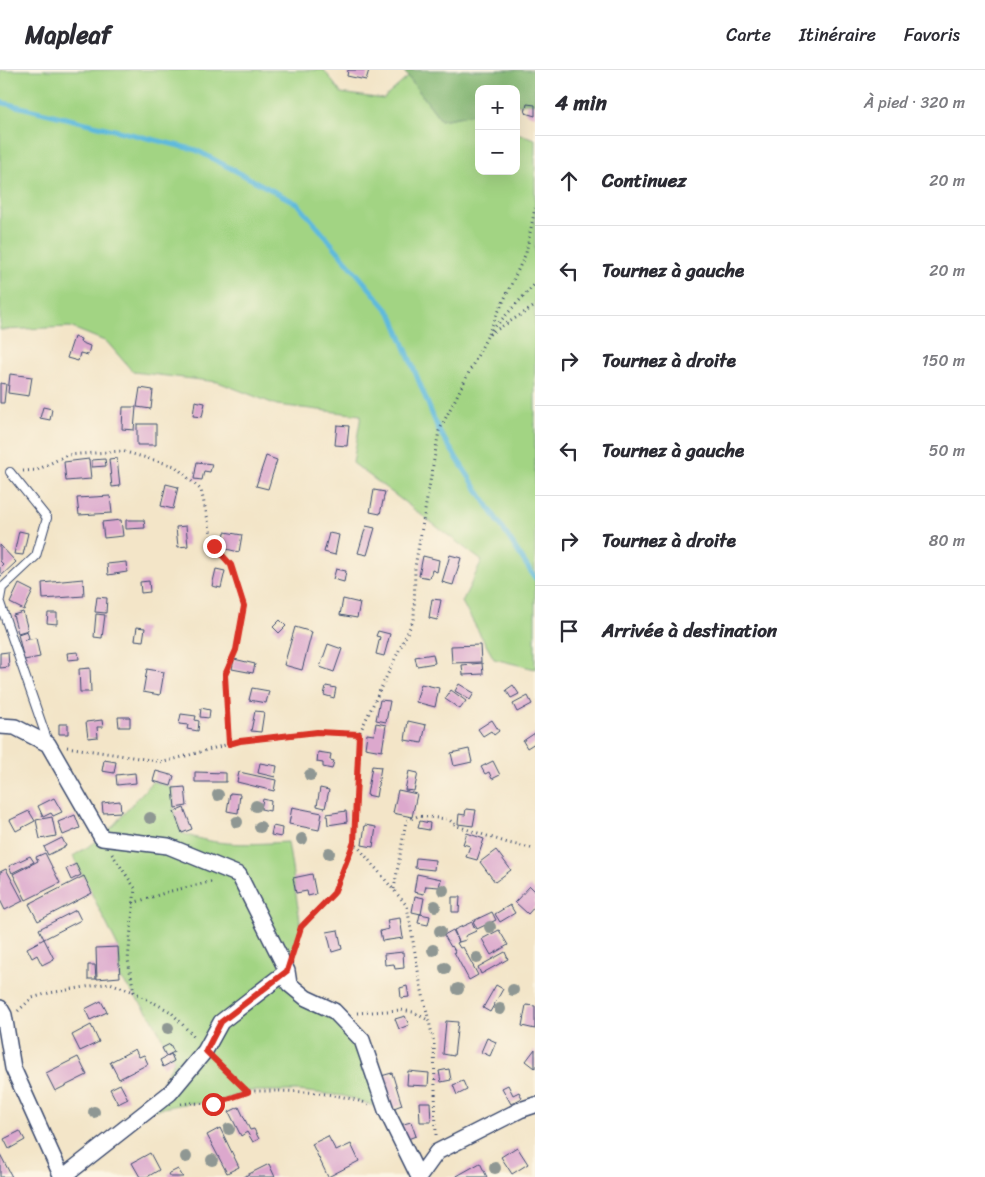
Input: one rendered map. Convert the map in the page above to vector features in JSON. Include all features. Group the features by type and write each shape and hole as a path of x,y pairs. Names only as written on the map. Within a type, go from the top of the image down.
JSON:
{"street":[{"path":"0,726 15,727 48,744 102,838 168,846 239,876 287,971 289,984 306,998 334,1011 362,1040 386,1110 419,1177 437,1152 520,1110 535,1106"},
{"path":"0,1008 4,1015 13,1068 63,1177 170,1093 206,1051 221,1022 287,971"}],"lane":[{"path":"10,472 47,518 36,556 2,588 0,601 48,744"}],"path":[{"path":"287,971 301,927 334,893 354,842 359,734 414,620 415,567 439,431 488,334 526,252 535,208"},
{"path":"488,334 535,284"},
{"path":"488,334 535,306"},
{"path":"10,472 37,470 67,455 122,451 175,466 201,490 214,546 231,565 244,606 236,650 225,675 229,744"},
{"path":"48,744 164,762 240,741 317,732 359,734"},
{"path":"393,890 406,821 418,816 448,819 457,826 508,843 535,849"},
{"path":"102,838 135,888 128,960 134,992"},
{"path":"354,842 407,906 420,982 434,1043 437,1152"},
{"path":"134,903 171,891 239,876"},
{"path":"6,1025 11,1017 32,998 48,993 110,982 172,1012 206,1051 248,1092"},
{"path":"334,1011 364,1013 401,1010 413,1012 429,1020"},
{"path":"173,1106 189,1103 213,1104 248,1092 299,1091 344,1096 386,1110"}],"green space":[{"path":"0,70 324,70 341,93 383,99 408,77 441,120 475,114 475,175 520,175 520,134 535,139 535,669 494,659 462,602 482,561 353,463 361,415 277,405 218,382 133,372 107,342 70,327 0,330"},
{"path":"403,70 535,70 535,104 520,104 520,85 475,85 475,114 441,120"},
{"path":"153,781 173,788 174,812 182,833 221,843 288,842 301,927 287,971 289,984 362,1040 386,1110 344,1096 299,1091 248,1091 213,1104 189,1103 148,1111 174,1061 171,1054 174,1051 170,1044 166,1046 152,1018 120,977 118,947 73,856 102,838"}],"building":[{"path":"348,70 369,70 366,80 347,76"},
{"path":"527,104 535,105 535,116 525,113"},
{"path":"74,337 81,339 80,342 90,346 88,355 80,353 78,361 67,358"},
{"path":"10,374 32,377 29,396 8,393"},
{"path":"0,383 6,384 4,403 0,403"},
{"path":"140,388 153,390 151,409 137,407"},
{"path":"195,401 205,403 202,417 193,416"},
{"path":"43,407 52,409 50,420 40,418"},
{"path":"123,407 136,407 134,430 122,429"},
{"path":"137,424 156,424 156,445 137,445"},
{"path":"337,425 349,426 347,446 335,445"},
{"path":"266,456 277,460 268,489 256,486"},
{"path":"117,458 120,486 112,487 109,459"},
{"path":"89,459 91,479 66,481 64,462"},
{"path":"105,459 106,466 92,467 92,460"},
{"path":"197,462 212,464 210,472 204,471 202,480 194,479"},
{"path":"166,484 178,487 173,509 161,506"},
{"path":"374,490 385,492 380,514 370,512"},
{"path":"110,496 112,513 79,515 77,498"},
{"path":"121,520 123,536 104,538 102,522"},
{"path":"126,520 144,520 145,528 126,529"},
{"path":"186,526 188,546 178,547 176,527"},
{"path":"366,526 375,528 367,555 358,553"},
{"path":"19,531 28,533 23,555 14,554"},
{"path":"225,532 242,535 239,552 222,548"},
{"path":"329,533 339,535 335,555 324,552"},
{"path":"0,545 16,562 0,577 0,567 3,564 0,561"},
{"path":"450,555 461,558 453,585 442,582"},
{"path":"423,556 439,560 437,572 432,570 430,578 419,576"},
{"path":"126,562 127,572 108,575 107,564"},
{"path":"216,569 225,571 221,588 212,586"},
{"path":"336,569 346,571 344,582 333,579"},
{"path":"83,579 84,596 43,599 42,583"},
{"path":"149,581 150,592 141,593 140,582"},
{"path":"19,584 33,591 24,610 10,603"},
{"path":"97,597 107,598 106,613 95,612"},
{"path":"343,599 360,603 357,618 340,615"},
{"path":"432,599 441,600 437,620 429,618"},
{"path":"23,612 28,630 18,633 13,615"},
{"path":"48,613 57,613 57,624 47,623"},
{"path":"96,614 105,615 102,638 94,637"},
{"path":"280,620 286,626 279,633 273,627"},
{"path":"137,627 145,628 143,641 135,640"},
{"path":"295,627 312,632 302,670 284,665"},
{"path":"27,631 29,638 24,640 36,638 40,657 24,660 18,634"},
{"path":"378,631 390,634 384,656 376,654 380,637 376,636"},
{"path":"328,644 342,649 334,672 320,667"},
{"path":"480,645 481,662 452,663 451,646"},
{"path":"8,652 9,667 0,668 0,653"},
{"path":"78,652 79,659 68,660 67,653"},
{"path":"433,654 435,663 417,666 415,657"},
{"path":"234,659 255,664 253,673 232,669"},
{"path":"482,663 483,674 463,675 462,665"},
{"path":"90,668 91,692 80,692 79,669"},
{"path":"147,669 164,672 160,695 143,692"},
{"path":"421,684 439,688 435,707 416,702"},
{"path":"459,684 474,693 470,700 455,691"},
{"path":"513,685 519,694 511,698 506,690"},
{"path":"326,686 336,688 334,698 324,695"},
{"path":"252,688 269,691 266,703 249,700"},
{"path":"451,690 466,701 460,709 445,699"},
{"path":"528,696 532,704 517,712 513,704"},
{"path":"380,700 390,701 386,722 376,720"},
{"path":"201,708 210,710 209,718 200,717"},
{"path":"255,711 264,712 261,732 251,731"},
{"path":"181,714 196,716 195,720 199,721 198,731 187,729 188,725 179,724"},
{"path":"118,717 130,717 130,727 119,727"},
{"path":"102,720 103,727 97,727 98,737 88,738 86,722"},
{"path":"492,720 499,731 494,735 491,731 483,736 478,729"},
{"path":"408,721 426,725 422,743 405,740"},
{"path":"376,723 386,725 382,751 365,748 367,734 374,735"},
{"path":"59,724 68,724 68,734 59,734"},
{"path":"535,733 535,743 527,748 523,741"},
{"path":"469,749 472,762 454,766 451,753"},
{"path":"318,752 331,754 330,760 334,761 332,769 323,767 323,763 317,762"},
{"path":"104,760 116,762 114,773 102,771"},
{"path":"493,761 500,775 492,779 489,772 485,774 481,767"},
{"path":"260,763 277,766 275,777 258,773"},
{"path":"372,766 381,767 376,797 367,795"},
{"path":"156,771 174,776 171,786 153,781"},
{"path":"409,771 418,773 414,791 405,790"},
{"path":"195,772 226,773 226,782 195,782"},
{"path":"239,772 276,780 274,791 237,782"},
{"path":"135,773 136,783 117,785 116,775"},
{"path":"185,787 187,806 175,808 173,788"},
{"path":"320,788 329,790 325,808 317,806"},
{"path":"398,790 417,794 412,817 393,813"},
{"path":"230,793 240,794 238,813 227,811"},
{"path":"54,798 62,812 53,816 51,813 43,817 38,806"},
{"path":"263,799 271,801 270,811 261,809"},
{"path":"120,801 121,812 103,813 102,803"},
{"path":"292,807 322,813 319,830 289,824"},
{"path":"184,808 192,829 182,833 174,812"},
{"path":"466,809 476,810 473,826 458,824 459,814 465,815"},
{"path":"29,811 35,821 16,831 10,820"},
{"path":"346,811 347,822 328,825 327,814"},
{"path":"75,815 80,828 63,835 58,822"},
{"path":"52,817 56,836 40,839 36,820"},
{"path":"420,821 430,823 429,830 418,828"},
{"path":"365,825 376,827 373,847 362,845"},
{"path":"273,826 282,828 281,837 271,835"},
{"path":"467,833 484,839 477,860 466,857 470,846 463,844"},
{"path":"62,838 66,846 48,855 44,847"},
{"path":"496,850 511,870 495,882 480,862"},
{"path":"45,853 60,883 26,900 13,874 38,861 36,857"},
{"path":"30,856 34,862 12,873 9,866"},
{"path":"416,858 435,860 434,870 415,868"},
{"path":"76,864 81,875 71,880 66,869"},
{"path":"6,869 23,901 5,910 0,900 0,872"},
{"path":"312,874 316,894 308,896 307,891 296,893 293,878"},
{"path":"417,874 441,879 439,887 426,886 424,894 414,892"},
{"path":"84,876 92,893 38,921 29,904"},
{"path":"530,886 535,891 535,906 528,914 515,902"},
{"path":"415,896 424,898 421,914 412,912"},
{"path":"452,897 460,897 459,912 452,912"},
{"path":"510,905 515,913 500,922 495,914"},
{"path":"76,910 81,920 44,939 39,929"},
{"path":"492,912 496,920 477,929 473,921"},
{"path":"420,914 430,916 428,925 418,923"},
{"path":"400,918 403,938 382,941 380,931 389,929 387,920"},
{"path":"472,922 476,931 465,936 466,940 459,942 454,930"},
{"path":"338,930 342,949 332,952 327,932"},
{"path":"453,930 459,942 457,943 460,948 463,947 478,975 469,980 455,951 444,935"},
{"path":"499,930 508,945 491,955 482,939"},
{"path":"44,939 54,959 42,965 37,955 32,958 27,948"},
{"path":"118,947 120,977 97,979 96,948"},
{"path":"403,952 404,968 395,969 394,964 385,965 384,954"},
{"path":"505,952 508,959 481,974 478,967"},
{"path":"88,965 95,965 96,979 88,979"},
{"path":"496,985 503,989 490,1012 483,1008"},
{"path":"407,986 409,997 401,998 400,988"},
{"path":"101,1001 107,1012 90,1020 85,1009"},
{"path":"526,1005 535,1006 535,1029 522,1026"},
{"path":"405,1016 409,1025 399,1029 395,1019"},
{"path":"446,1021 458,1022 454,1056 443,1054"},
{"path":"91,1025 99,1042 80,1051 72,1035"},
{"path":"487,1038 496,1042 490,1056 481,1052"},
{"path":"170,1044 174,1052 166,1056 162,1048"},
{"path":"135,1049 139,1057 144,1055 148,1064 119,1079 110,1062"},
{"path":"535,1049 535,1068 526,1061"},
{"path":"171,1054 174,1061 163,1067 160,1060"},
{"path":"78,1057 87,1075 55,1091 46,1073"},
{"path":"449,1069 451,1080 441,1082 439,1071"},
{"path":"408,1071 429,1073 428,1086 407,1085"},
{"path":"392,1073 402,1105 391,1109 381,1076"},
{"path":"463,1081 467,1090 457,1095 453,1085"},
{"path":"120,1084 128,1099 118,1104 110,1089"},
{"path":"508,1085 513,1095 519,1092 522,1098 511,1104 502,1088"},
{"path":"419,1102 430,1102 431,1122 420,1122"},
{"path":"239,1107 250,1130 254,1129 259,1139 253,1142 247,1132 241,1136 229,1112"},
{"path":"411,1122 416,1136 405,1140 400,1125"},
{"path":"220,1128 239,1167 227,1173 207,1135"},
{"path":"20,1131 25,1140 9,1149 4,1139"},
{"path":"328,1136 336,1151 351,1144 359,1161 328,1177 312,1144"},
{"path":"517,1147 528,1164 512,1174 501,1157"},
{"path":"150,1153 159,1170 147,1177 140,1177 132,1163"},
{"path":"0,1154 12,1177 0,1177"},
{"path":"480,1163 487,1177 455,1177"},
{"path":"269,1164 275,1177 243,1177"},
{"path":"178,1169 183,1177 170,1177 168,1174"}],"waterway":[{"path":"0,102 196,150 298,204 392,315 439,431 535,578"}],"route":[{"path":"213,1104 248,1092 206,1051 221,1022 287,971 301,927 334,893 354,842 359,734 317,732 229,744 225,675 236,650 244,606 231,565 214,546"}]}
